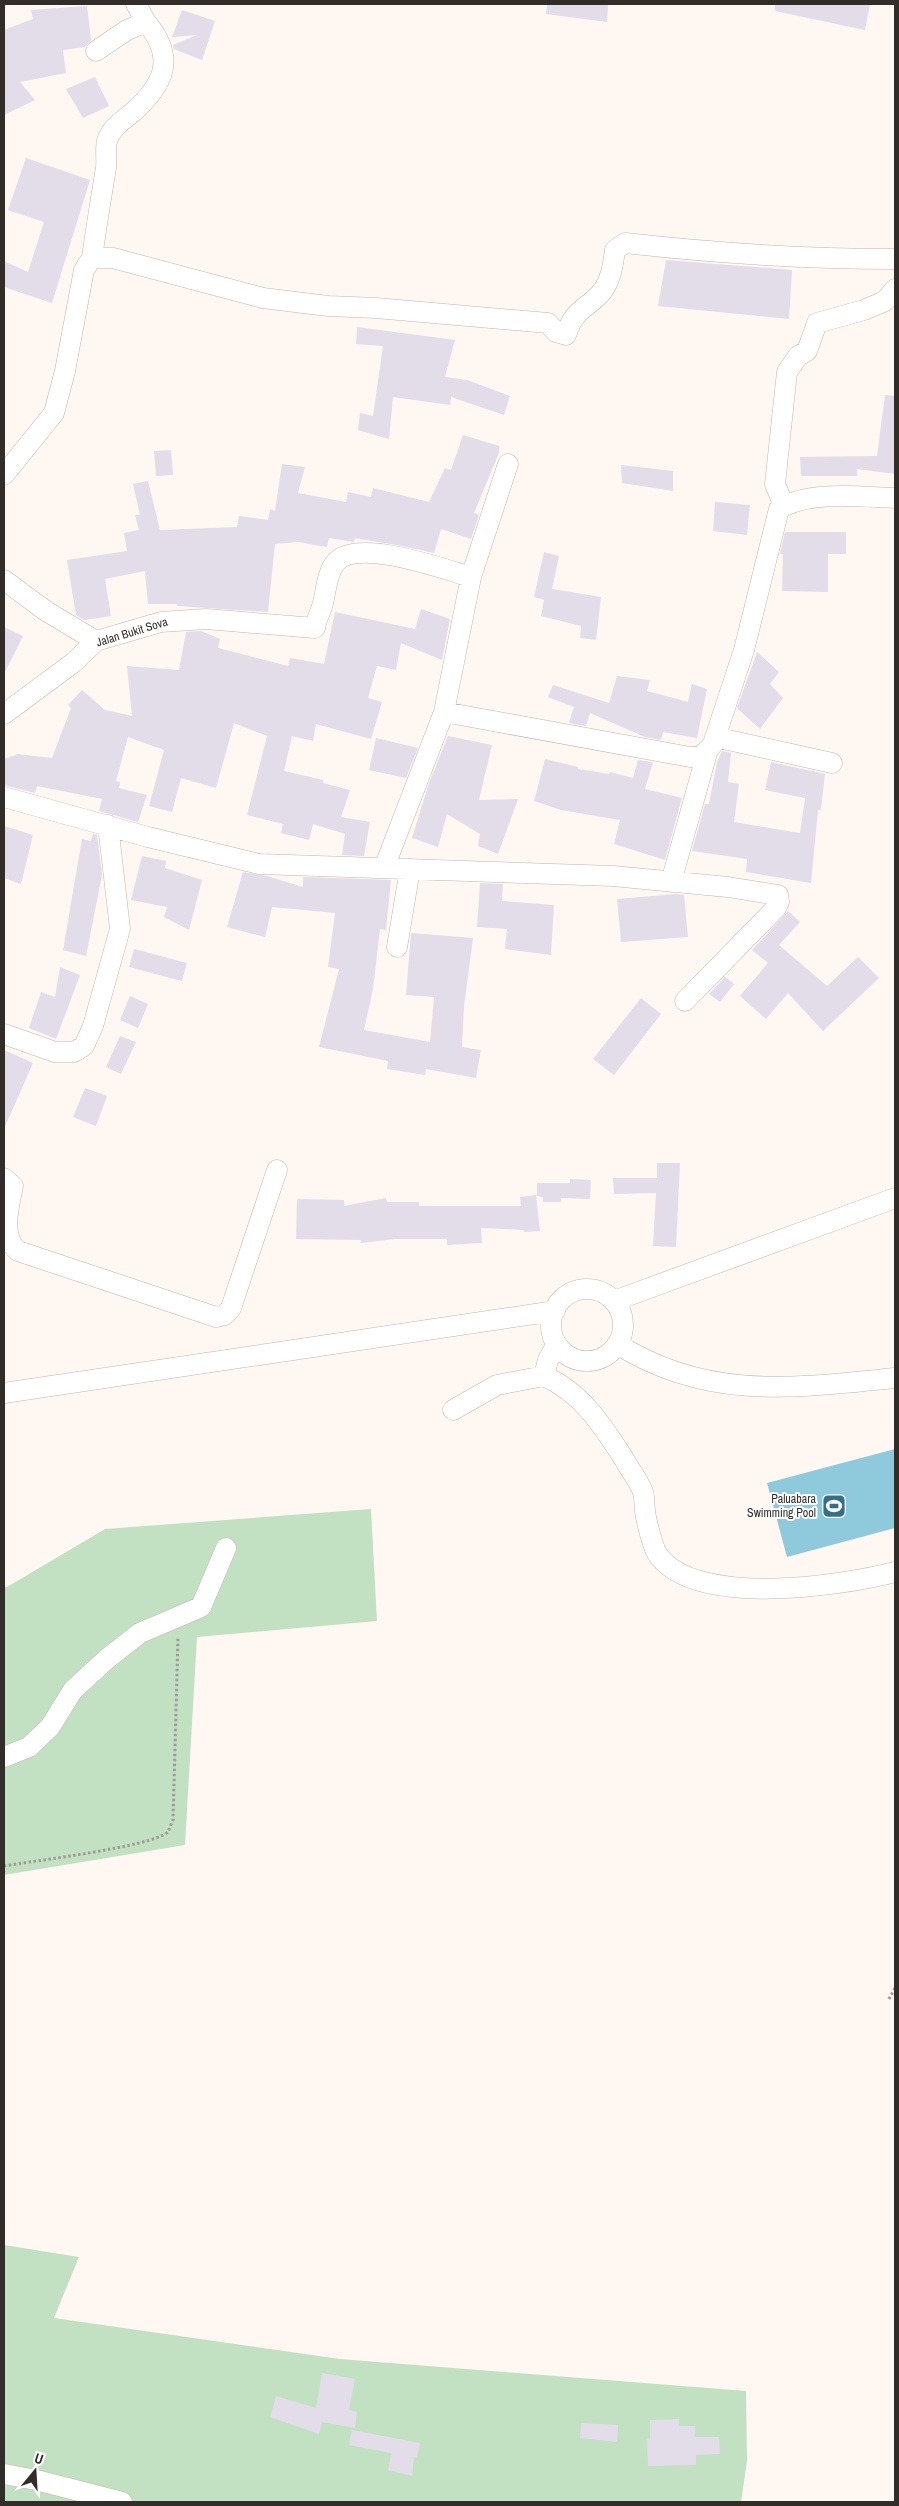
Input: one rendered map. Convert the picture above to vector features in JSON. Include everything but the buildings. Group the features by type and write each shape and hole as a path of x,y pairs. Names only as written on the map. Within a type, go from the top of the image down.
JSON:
{"street":[{"path":"4,475 54,413 65,371 84,270 92,258 106,164 107,141 113,129 140,106 162,76 164,63 159,38 146,22 136,4"},
{"path":"96,52 121,34 146,22"},
{"path":"92,258 113,258 263,298 328,306 376,308 548,323 556,332 566,335 570,324 584,306 601,294 612,273 615,250 624,243 690,250 843,259 895,259"},
{"path":"784,506 775,484 787,372 798,356 807,350 817,323 864,310 885,301 895,289"},
{"path":"384,868 444,712 471,576 508,464"},
{"path":"671,882 711,745 744,650 779,509 806,499 853,496 895,498"},
{"name":"Jalan Bukit Sova","path":"4,714 73,663 96,641 161,622 236,620 315,628 330,574 335,564 346,555 357,552 377,553 471,576"},
{"path":"4,580 46,611 96,641"},
{"path":"444,712 690,756 711,745 832,763"},
{"path":"4,797 217,855 259,864 583,875 768,892 779,897 776,908 684,1002"},
{"path":"4,1034 55,1052 74,1052 84,1046 93,1026 120,929 108,825"},
{"path":"397,947 410,869"},
{"path":"4,1178 13,1186 7,1236 10,1246 18,1251 216,1318 225,1315 231,1308 277,1170"},
{"path":"614,1301 895,1198"},
{"path":"578,1290 598,1291 614,1301 623,1319 622,1332 617,1344 608,1354 590,1360 570,1356 557,1344 552,1330 555,1310 562,1300 578,1290"},
{"path":"4,1394 555,1310"},
{"path":"544,1376 548,1360 557,1344"},
{"path":"617,1344 641,1359 708,1381 740,1386 787,1388 895,1378"},
{"path":"453,1410 498,1385 544,1376 560,1383 590,1410 613,1440 643,1493 645,1514 658,1555 682,1574 712,1584 761,1589 813,1587 863,1580 895,1572"},
{"path":"4,1757 29,1746 50,1727 73,1690 108,1658 140,1634 179,1615 201,1607 226,1548"},
{"path":"4,2474 45,2482 122,2502"}],"path":[{"path":"4,1866 125,1846 156,1839 165,1835 170,1830 173,1820 179,1615"},
{"path":"889,1999 895,1988"}],"green space":[{"path":"371,1509 377,1621 197,1637 185,1845 4,1875 4,1587 105,1529"},
{"path":"4,2245 79,2257 54,2318 340,2359 746,2391 747,2461 741,2502 4,2502"}],"water":[{"name":"Paluabara Swimming Pool","path":"895,1449 895,1528 787,1557 767,1483"}],"place":[{"name":"Paluabara Swimming Pool","path":"834,1506"}]}
